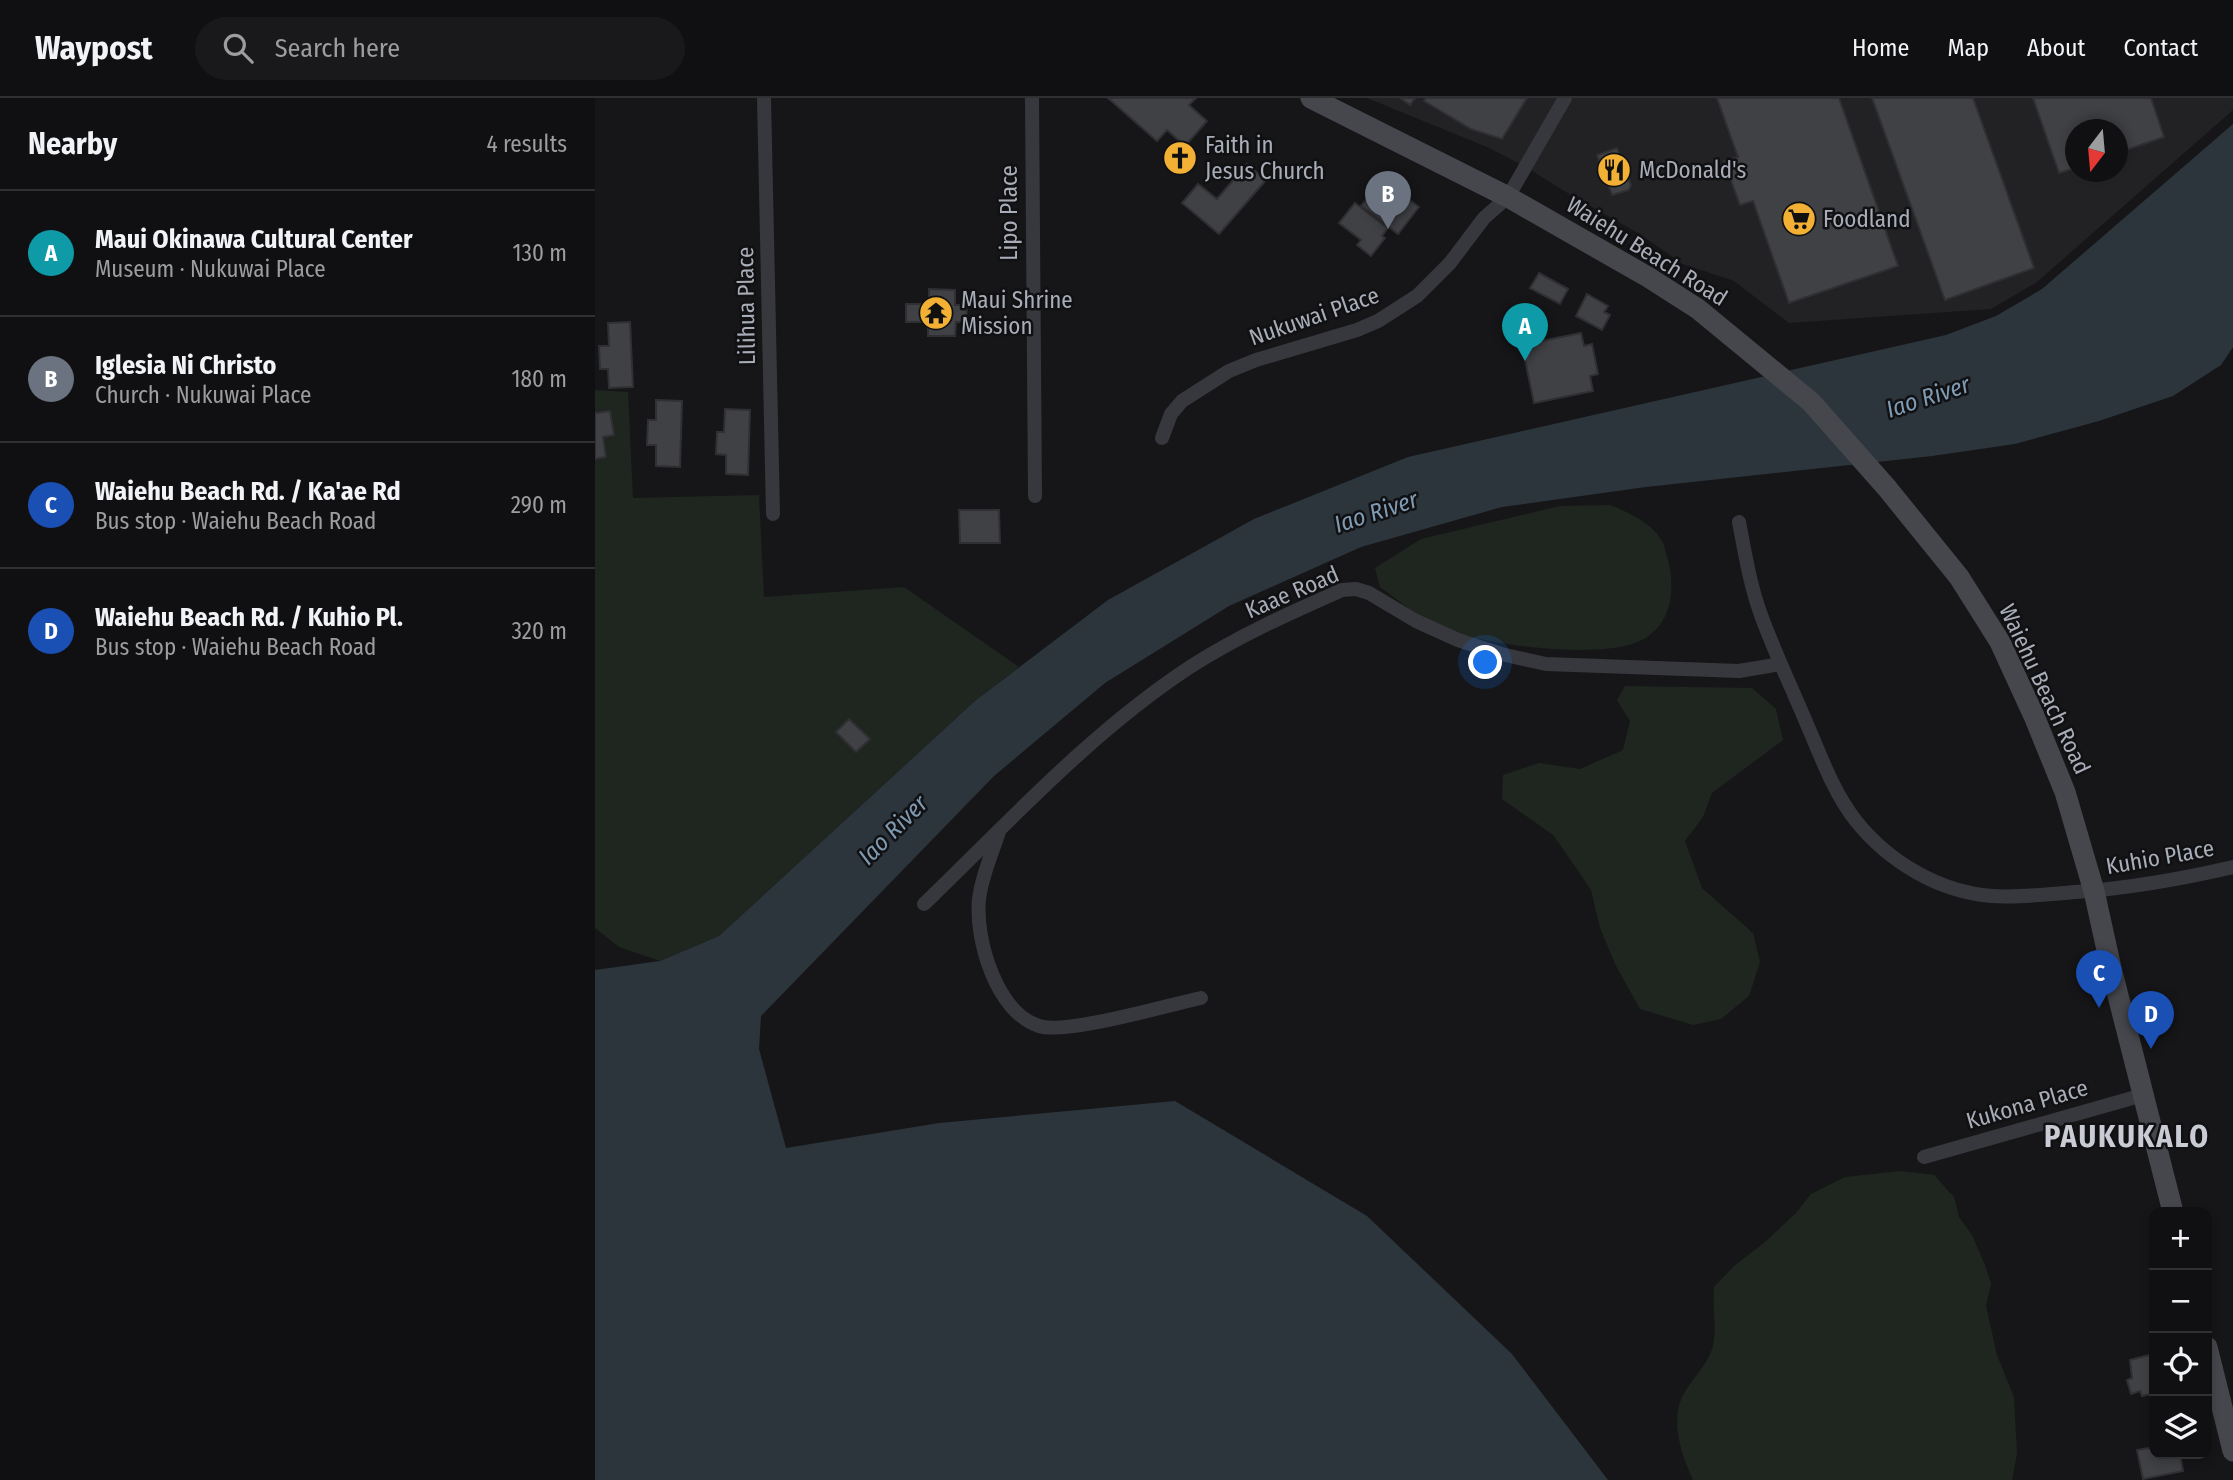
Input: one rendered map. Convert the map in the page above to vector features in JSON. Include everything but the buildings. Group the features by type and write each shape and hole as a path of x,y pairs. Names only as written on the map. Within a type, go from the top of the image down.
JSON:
{"street":[{"name":"Lilihua Place","path":"764,98 773,514"},
{"name":"Lipo Place","path":"1032,98 1035,496"},
{"name":"Waiehu Beach Road","path":"1311,98 1508,197 1639,271 1698,309 1811,402 1887,488 1959,577 2000,642 2066,792 2094,891 2171,1207"},
{"name":"Nukuwai Place","path":"1162,438 1171,414 1182,401 1229,371 1255,360 1357,330 1399,310 1434,280 1484,218 1508,197 1565,98"},
{"path":"1739,522 1752,585 1781,664 1842,802 1870,837 1895,859 1924,877 1977,894 2011,897 2094,891"},
{"name":"Kaae Road","path":"923,904 1122,717 1191,667 1264,625 1342,590 1356,589 1369,593 1416,621 1458,640 1501,654 1546,664 1739,671 1781,664"},
{"name":"Kaae Road","path":"999,831 982,883 979,900 980,934 989,967 1003,994 1018,1014 1040,1027 1069,1028 1201,998"},
{"name":"Kuhio Place","path":"2094,891 2171,881 2233,867"},
{"name":"Kukona Place","path":"1924,1157 2143,1096"},
{"path":"2212,1367 2233,1451"}],"shaded area":[{"path":"1367,98 2233,98 2233,110 2037,282 1991,309 1789,323 1734,281 1683,264 1638,233 1487,147"},
{"path":"595,390 628,392 633,498 759,495 764,597 904,587 1019,667 976,700 719,936 660,961 619,947 595,928"},
{"path":"1610,505 1639,519 1658,535 1664,544 1670,569 1671,596 1663,620 1656,630 1632,644 1613,648 1564,650 1483,640 1434,624 1380,587 1375,568 1421,539 1560,506"},
{"path":"1625,686 1752,688 1776,709 1783,740 1712,793 1703,817 1685,841 1702,888 1753,933 1760,962 1749,996 1721,1019 1693,1025 1640,1009 1616,966 1600,928 1591,890 1553,835 1502,799 1503,775 1539,763 1580,769 1623,750 1630,721 1617,700"},
{"path":"1901,1171 1934,1175 1954,1197 1959,1217 1972,1235 1985,1265 1991,1284 1986,1306 1997,1355 2014,1397 2017,1454 2012,1480 1693,1480 1679,1439 1677,1418 1682,1397 1705,1364 1713,1345 1714,1287 1734,1266 1796,1213 1811,1194 1845,1177"}],"water":[{"name":"Iao River","path":"2233,124 2233,347 2221,365 2173,396 2099,421 2015,444 1932,456 1646,487 1502,507 1361,547 1229,606 1105,683 994,776 761,1016 759,1049 786,1148 939,1123 1175,1101 1367,1216 1512,1354 1608,1480 595,1480 595,970 660,961 719,936 976,700 1108,600 1254,519 1408,457 1946,335 1996,316 2042,289"}],"place":[{"name":"Faith in Jesus Church","path":"1180,158"},
{"name":"McDonald's","path":"1614,170"},
{"name":"Foodland","path":"1799,219"},
{"name":"Iglesia Ni Christo","path":"1388,229"},
{"name":"Maui Shrine Mission","path":"936,313"},
{"name":"Maui Okinawa Cultural Center","path":"1525,361"},
{"name":"Waiehu Beach Rd. / Ka'ae Rd","path":"2099,1008"},
{"name":"Waiehu Beach Rd. / Kuhio Pl.","path":"2151,1049"}],"district":[{"name":"PAUKUKALO","path":"2127,1137"}]}
